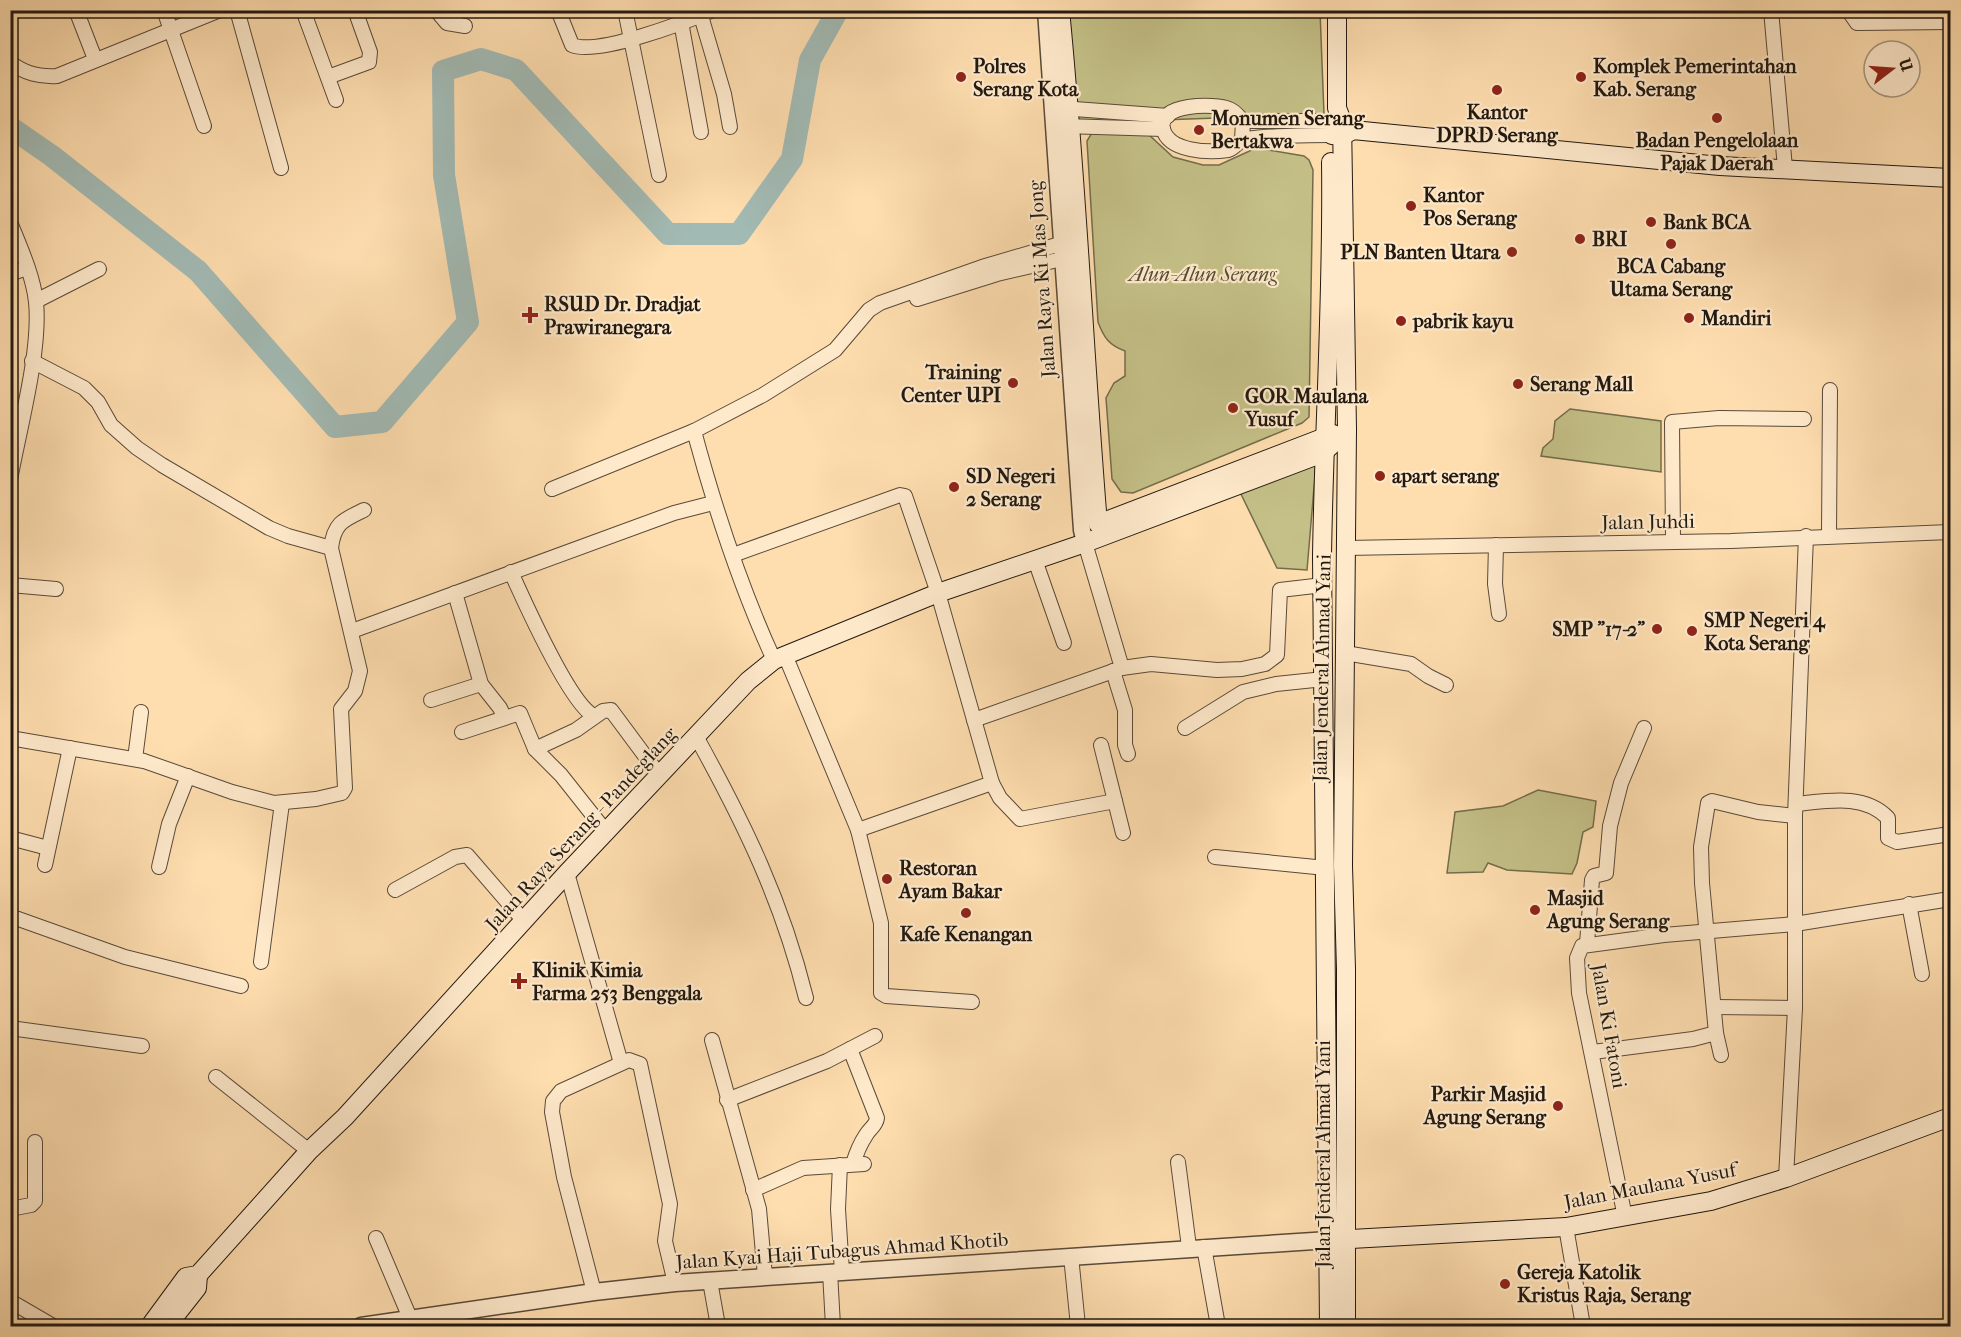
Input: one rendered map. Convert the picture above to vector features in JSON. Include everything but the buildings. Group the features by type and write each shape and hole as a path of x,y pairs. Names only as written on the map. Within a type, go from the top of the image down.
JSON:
{"main road":[{"path":"1060,10 1062,117 1082,433 1098,524 1189,496 1324,445 1347,430"},
{"name":"Jalan Jenderal Ahmad Yani","path":"1329,1326 1337,1241 1347,430 1336,10"},
{"path":"1339,125 1720,166 1950,178"},
{"name":"Jalan Jenderal Ahmad Yani","path":"1339,125 1324,445 1323,585 1326,868 1337,1241 1346,1326"},
{"name":"Jalan Raya Serang - Pandeglang","path":"166,1326 197,1288 198,1275 309,1151 345,1117 567,873 608,833 748,681 779,658 938,593 1085,543 1189,496"},
{"path":"1324,717 1343,717"},
{"name":"Jalan Maulana Yusuf","path":"1337,1241 1566,1227 1711,1201 1786,1178 1950,1117"},
{"name":"Jalan Raya Serang - Pandeglang","path":"150,1326 186,1277 198,1275"}],"street":[{"path":"76,10 95,59"},
{"path":"164,10 204,126"},
{"path":"10,62 30,73 50,76 220,10"},
{"path":"237,10 281,168"},
{"path":"303,10 336,100"},
{"path":"328,77 369,62 370,52 355,10"},
{"path":"436,10 447,23 465,26"},
{"path":"558,10 572,45 584,48 632,39 707,13 730,127"},
{"path":"625,10 659,175"},
{"name":"Jalan Raya Ki Mas Jong","path":"1046,10 1062,117 1061,252 1082,433 1082,530 1085,543"},
{"path":"1771,10 1785,168"},
{"path":"1848,10 1857,23 1950,22"},
{"path":"681,22 701,132"},
{"path":"1162,129 1168,116 1181,107 1227,108 1243,121 1339,125"},
{"path":"1062,117 1168,116"},
{"path":"1062,117 1162,129 1175,145 1186,149 1227,150 1242,140 1339,125"},
{"path":"1242,140 1243,121"},
{"path":"10,222 27,268 36,301 37,317 32,361 14,436 10,480"},
{"path":"552,489 694,431 763,395 835,350 868,310 880,303 900,304 1061,252"},
{"path":"10,274 27,268"},
{"path":"36,301 99,269"},
{"path":"32,361 84,388 98,402 111,425 137,448 162,465 269,528 331,548"},
{"path":"1829,536 1830,390"},
{"path":"1673,540 1672,422 1719,418 1804,419"},
{"path":"694,431 713,503 751,609 779,658 858,830 881,923 881,993 886,996 972,1002"},
{"path":"733,555 903,495 938,593 964,692 992,783 1000,798 1020,819 1115,801"},
{"path":"352,631 674,513 713,503"},
{"path":"10,738 135,759 232,792 282,803 338,795 345,788 341,710 360,681 352,631 331,548 333,533 338,526 364,510"},
{"name":"Jalan Juhdi","path":"1346,548 1673,540 1731,541 1806,536 1950,532"},
{"path":"1786,1178 1795,1008 1796,810 1804,641 1806,536"},
{"path":"1085,543 1117,670 1125,710 1125,745 1128,754"},
{"path":"1496,545 1495,584 1499,614"},
{"path":"1035,560 1064,643"},
{"path":"511,572 547,648 582,708 594,716"},
{"path":"10,585 56,589"},
{"path":"974,720 1117,670 1151,664 1217,670 1265,664 1277,655 1280,590 1323,585"},
{"path":"455,593 481,684 500,708 504,717"},
{"path":"1345,653 1411,664 1446,685"},
{"path":"1185,728 1243,692 1259,687 1324,679"},
{"path":"431,700 481,684"},
{"path":"536,749 576,730 603,711 610,710 660,776"},
{"path":"135,759 141,712"},
{"path":"462,732 520,713 536,749 561,775 608,833"},
{"path":"1587,943 1592,880 1594,876 1606,873 1610,826 1621,783 1644,728"},
{"path":"697,738 758,855 792,943 806,998"},
{"path":"1101,745 1122,833"},
{"path":"45,865 70,748"},
{"path":"159,867 169,824 188,776"},
{"path":"858,830 992,783"},
{"path":"1721,1055 1716,1033 1706,933 1701,847 1708,803 1712,801 1758,812 1796,810 1845,799 1877,806 1888,818 1888,838 1897,842 1950,834"},
{"path":"261,962 282,803"},
{"path":"10,838 48,848"},
{"path":"395,890 455,857 467,855 524,921"},
{"path":"1215,857 1326,868"},
{"path":"567,873 621,1064"},
{"name":"Jalan Ki Fatoni","path":"1625,1217 1593,1052 1579,993 1577,958 1582,946 1587,943 1795,924 1950,899"},
{"path":"1909,904 1922,974"},
{"path":"10,916 125,957 241,986"},
{"path":"1714,1007 1795,1008"},
{"path":"10,1028 142,1046"},
{"path":"1593,1052 1693,1039 1716,1033"},
{"path":"727,1100 783,1080 875,1036"},
{"path":"712,1040 759,1209 765,1276"},
{"path":"833,1326 838,1209 857,1151 867,1132 876,1124 877,1118 850,1049"},
{"path":"594,1292 564,1177 552,1112 553,1101 561,1091 629,1060 640,1064 670,1204 665,1241 675,1283"},
{"path":"216,1077 309,1151"},
{"path":"10,1209 31,1205 35,1201 35,1142"},
{"path":"1178,1162 1196,1247 1218,1326"},
{"path":"753,1190 803,1168 852,1164"},
{"path":"1566,1227 1583,1326"},
{"path":"376,1238 410,1318"},
{"name":"Jalan Kyai Haji Tubagus Ahmad Khotib","path":"361,1326 410,1318 446,1320 594,1292 675,1283 1196,1247 1337,1241"},
{"path":"1071,1256 1078,1326"},
{"path":"710,1281 718,1326"},
{"path":"10,1301 34,1322 53,1326"}],"green space":[{"path":"1047,11 1320,11 1324,114 1051,124"},
{"name":"Alun-Alun Serang","path":"1093,131 1148,134 1173,157 1203,165 1219,165 1256,148 1304,156 1309,160 1313,170 1309,417 1302,423 1133,493 1121,492 1112,479 1106,398 1114,383 1125,376 1125,351 1108,340 1098,322 1087,141"},
{"path":"1570,409 1661,421 1661,472 1541,456 1543,448 1553,439 1555,421"},
{"path":"1316,464 1307,570 1277,568 1238,488"},
{"path":"1538,790 1596,801 1593,827 1583,832 1577,863 1572,874 1507,870 1488,863 1483,872 1447,873 1455,812 1503,806"}],"waterway":[{"path":"10,127 52,156 198,271 335,427 382,422 468,322 444,175 443,71 481,59 516,70 668,234 739,234 792,159 810,60 838,10"}],"place":[{"name":"Polres Serang Kota","path":"961,77"},
{"name":"Komplek Pemerintahan Kab. Serang","path":"1581,77"},
{"name":"Kantor DPRD Serang","path":"1497,90"},
{"name":"Badan Pengelolaan Pajak Daerah","path":"1717,118"},
{"name":"Monumen Serang Bertakwa","path":"1199,130"},
{"name":"Kantor Pos Serang","path":"1411,206"},
{"name":"Bank BCA","path":"1651,222"},
{"name":"BRI","path":"1580,239"},
{"name":"BCA Cabang Utama Serang","path":"1671,244"},
{"name":"PLN Banten Utara","path":"1512,252"},
{"name":"RSUD Dr. Dradjat Prawiranegara","path":"530,315"},
{"name":"Mandiri","path":"1689,318"},
{"name":"pabrik kayu","path":"1401,321"},
{"name":"Training Center UPI","path":"1013,383"},
{"name":"Serang Mall","path":"1518,384"},
{"name":"GOR Maulana Yusuf","path":"1233,408"},
{"name":"apart serang","path":"1380,476"},
{"name":"SD Negeri 2 Serang","path":"954,487"},
{"name":"SMP \"17-2\"","path":"1657,629"},
{"name":"SMP Negeri 4 Kota Serang","path":"1692,631"},
{"name":"Restoran Ayam Bakar","path":"887,879"},
{"name":"Masjid Agung Serang","path":"1535,910"},
{"name":"Kafe Kenangan","path":"966,913"},
{"name":"Klinik Kimia Farma 253 Benggala","path":"519,981"},
{"name":"Parkir Masjid Agung Serang","path":"1558,1106"},
{"name":"Gereja Katolik Kristus Raja, Serang","path":"1505,1284"}]}
